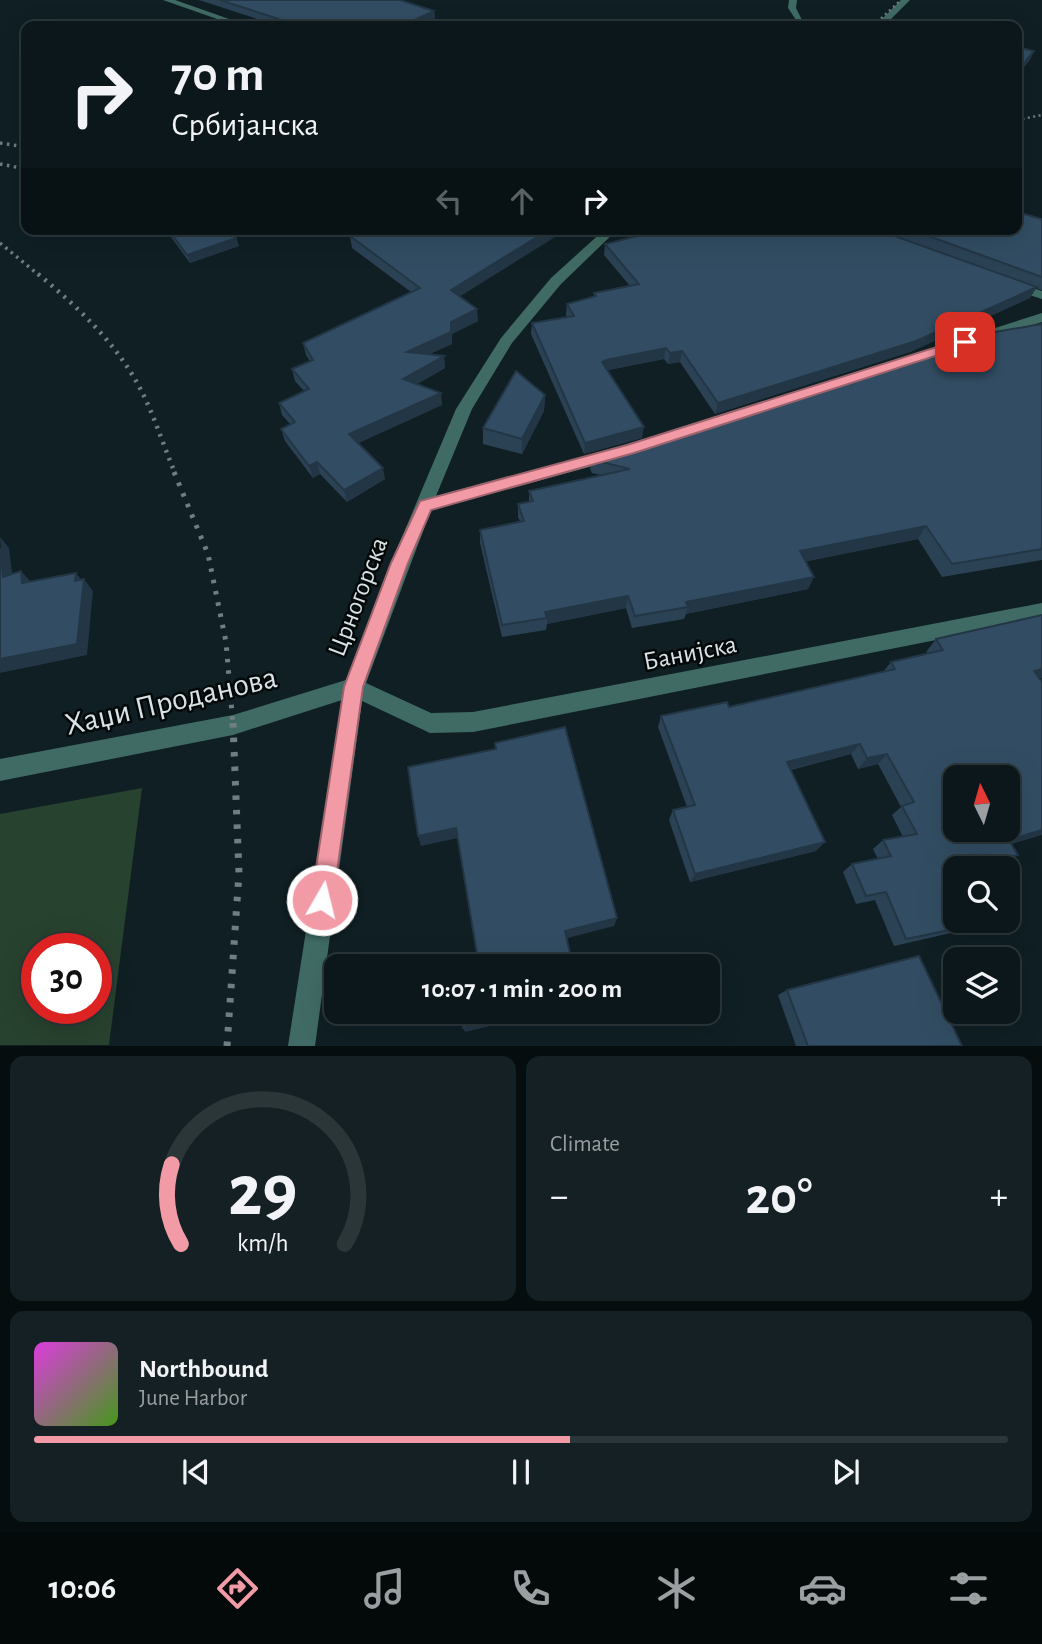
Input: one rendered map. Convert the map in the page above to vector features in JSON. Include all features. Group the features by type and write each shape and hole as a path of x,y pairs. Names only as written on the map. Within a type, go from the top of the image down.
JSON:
{"street":[{"path":"793,0 792,8 799,19"},
{"path":"884,21 906,0"},
{"path":"172,1 230,21"},
{"name":"Црногорска","path":"301,1045 354,687 400,563 464,409 506,341 556,281 606,235"},
{"path":"1004,282 1042,295"},
{"path":"962,343 1042,317"},
{"path":"669,437 762,407"},
{"path":"426,505 629,450"},
{"name":"Банијска","path":"354,687 430,723 473,722 1042,611"},
{"name":"Хаџи Проданова","path":"0,770 233,725 354,687"}],"green space":[{"path":"142,788 112,1022 112,933 21,933 21,1024 112,1024 109,1045 0,1045 0,814"}],"building":[{"path":"220,0 400,0 434,11 412,21 285,21"},
{"path":"1022,48 1034,51 1022,66"},
{"path":"1022,213 1042,219 1042,277 926,235 1022,235"},
{"path":"172,235 233,235 236,238 187,255"},
{"path":"540,235 451,290 477,309 451,322 451,332 407,352 444,356 403,379 441,393 349,434 383,468 344,490 317,462 309,466 281,429 295,422 279,403 309,389 292,369 313,360 303,343 420,288 350,236"},
{"path":"642,235 892,235 1037,287 916,341 718,403 682,351 670,353 666,348 606,360 602,362 644,427 585,443 532,323 574,316 567,304 596,296 594,293 639,284 605,244"},
{"path":"1042,324 1042,549 952,564 926,526 800,551 814,577 686,602 688,607 635,616 628,596 545,612 547,618 502,625 480,530 524,521 518,504 533,501 529,491 630,469 593,460 592,455 674,431 732,421 728,414 977,335"},
{"path":"516,371 545,395 522,439 483,428"},
{"path":"0,548 3,577 21,571 22,583 76,573 75,581 84,579 77,644 0,659"},
{"path":"1042,615 1042,669 1034,671 1042,682 1042,830 1020,837 1020,765 943,765 943,842 1010,842 1018,855 943,856 943,931 906,939 886,892 866,896 852,864 891,856 883,840 917,834 902,806 914,802 887,754 867,758 860,744 787,762 825,842 695,874 673,810 695,805 661,716 727,702 729,707 895,669 891,662 943,650 936,639"},
{"path":"565,727 617,918 565,931 570,954 477,954 456,828 418,836 408,767 496,749 495,743"},
{"path":"919,956 943,1006 943,1024 951,1024 962,1046 808,1046 787,990"},
{"path":"462,1024 479,1024 463,1028"}],"railway":[{"path":"878,21 901,0"},
{"path":"1022,119 1042,115"},
{"path":"0,143 21,146"},
{"path":"0,164 21,168"},
{"path":"0,243 40,276"},
{"path":"38,274 83,314 121,359 147,402 175,473"},
{"path":"174,472 208,554 226,642 233,725"},
{"path":"227,1046 239,873 233,723"}],"route":[{"path":"322,900 354,687 400,563 426,505 629,450 965,342"}]}
